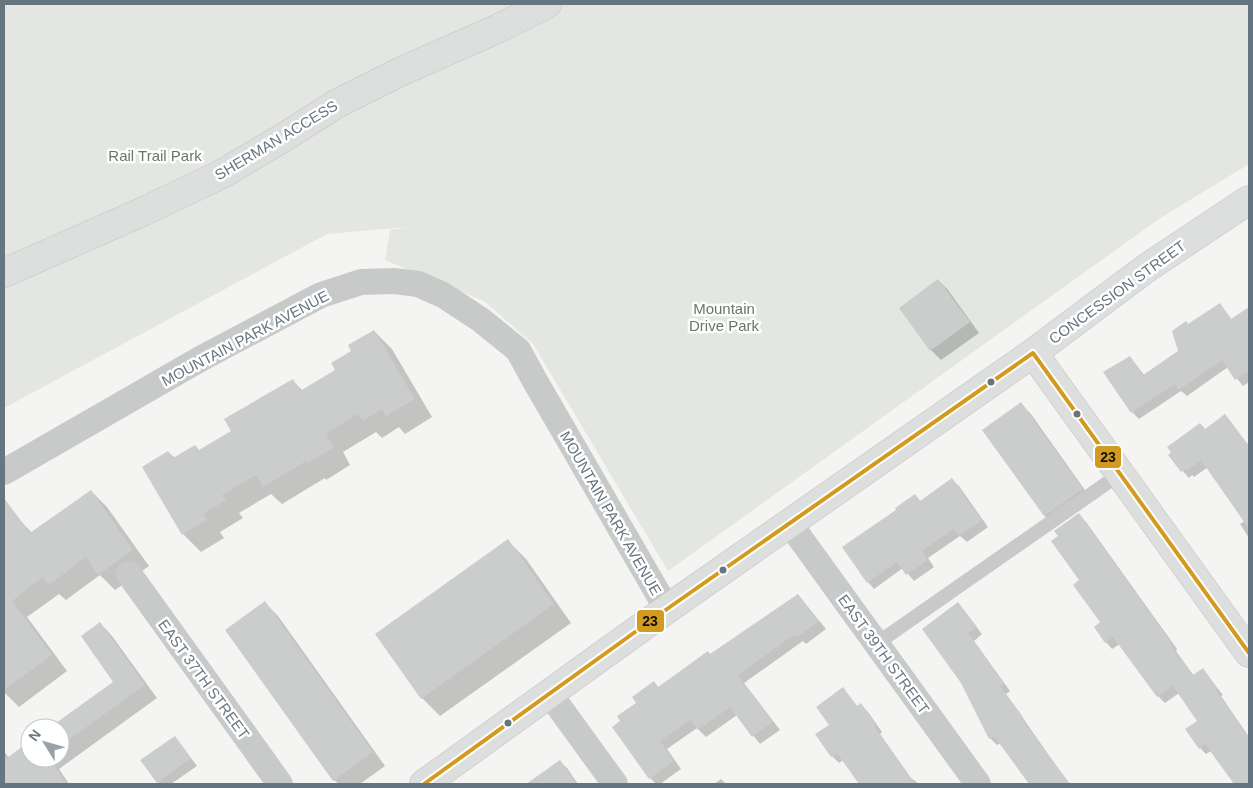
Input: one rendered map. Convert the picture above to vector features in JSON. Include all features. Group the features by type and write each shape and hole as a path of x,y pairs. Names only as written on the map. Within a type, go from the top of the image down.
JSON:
{"main road":[{"name":"SHERMAN ACCESS","path":"4,273 142,212 222,174 336,104 402,71 497,29 547,4"},
{"name":"CONCESSION STREET","path":"424,784 666,609 1033,353 1148,267 1249,200"},
{"path":"1033,353 1249,653"}],"street":[{"name":"MOUNTAIN PARK AVENUE","path":"4,472 202,358 321,295 361,282 394,281 418,284 443,295 480,320 518,350 666,609"},
{"name":"EAST 39TH STREET","path":"790,524 978,784"},
{"name":"EAST 37TH STREET","path":"129,574 280,784"},
{"path":"549,693 615,784"}],"lane":[{"path":"876,644 1120,474"}],"green space":[{"path":"4,4 1249,4 1249,164 1159,219 668,571 533,344 484,301 385,260 390,230 407,227 327,234 4,408"}],"building":[{"path":"938,279 970,322 930,351 899,308"},
{"path":"1220,303 1231,319 1249,307 1249,371 1235,380 1222,360 1179,390 1175,384 1131,413 1103,372 1130,356 1143,375 1178,351 1172,331 1186,321 1188,324"},
{"path":"374,330 415,399 386,416 382,409 363,421 358,414 326,434 334,447 308,463 306,461 263,487 256,475 222,495 226,500 203,514 207,520 182,535 142,467 168,451 173,458 195,445 199,450 231,431 224,419 293,379 300,391 335,370 331,363 351,351 348,345"},
{"path":"1021,402 1083,489 1044,516 982,430"},
{"path":"1225,414 1249,446 1249,529 1201,460 1187,471 1185,469 1181,472 1168,455 1171,452 1167,447 1200,423 1205,429"},
{"path":"952,478 982,520 959,536 954,529 922,551 928,560 906,575 897,562 867,583 842,547 896,510 895,508 915,494 920,501"},
{"path":"91,490 133,550 98,575 86,557 49,585 43,577 12,601 52,655 4,690 4,498 30,533"},
{"path":"1079,513 1193,675 1203,668 1217,688 1215,689 1249,738 1249,784 1234,784 1205,744 1199,749 1185,729 1197,721 1173,686 1157,697 1113,637 1105,643 1094,627 1100,622 1073,585 1079,580 1051,541 1058,536 1054,531"},
{"path":"508,539 554,604 421,699 375,634"},
{"path":"798,594 819,621 797,637 795,634 738,675 773,722 752,737 730,707 698,730 690,720 660,741 674,761 649,779 612,727 620,721 617,716 636,703 632,697 654,681 658,687 708,651 710,654"},
{"path":"265,601 373,752 333,781 225,630"},
{"path":"958,602 977,627 968,633 1004,684 1000,686 1023,717 1021,718 1070,784 1029,784 994,736 989,739 961,683 922,629"},
{"path":"100,622 145,685 70,739 70,718 63,718 113,682 81,636"},
{"path":"843,687 857,706 861,703 876,725 874,726 915,784 859,784 837,753 831,757 815,734 829,725 816,707"},
{"path":"175,736 191,758 157,783 140,760"},
{"path":"20,748 20,768 56,768 67,784 4,784 4,760"},
{"path":"560,760 577,784 526,784"}],"transit line":[{"name":"23","path":"424,784 667,609 1033,353 1249,653"}],"park label":[{"name":"Rail Trail Park","path":"155,155"},
{"name":"Mountain Drive Park","path":"724,316"}]}
